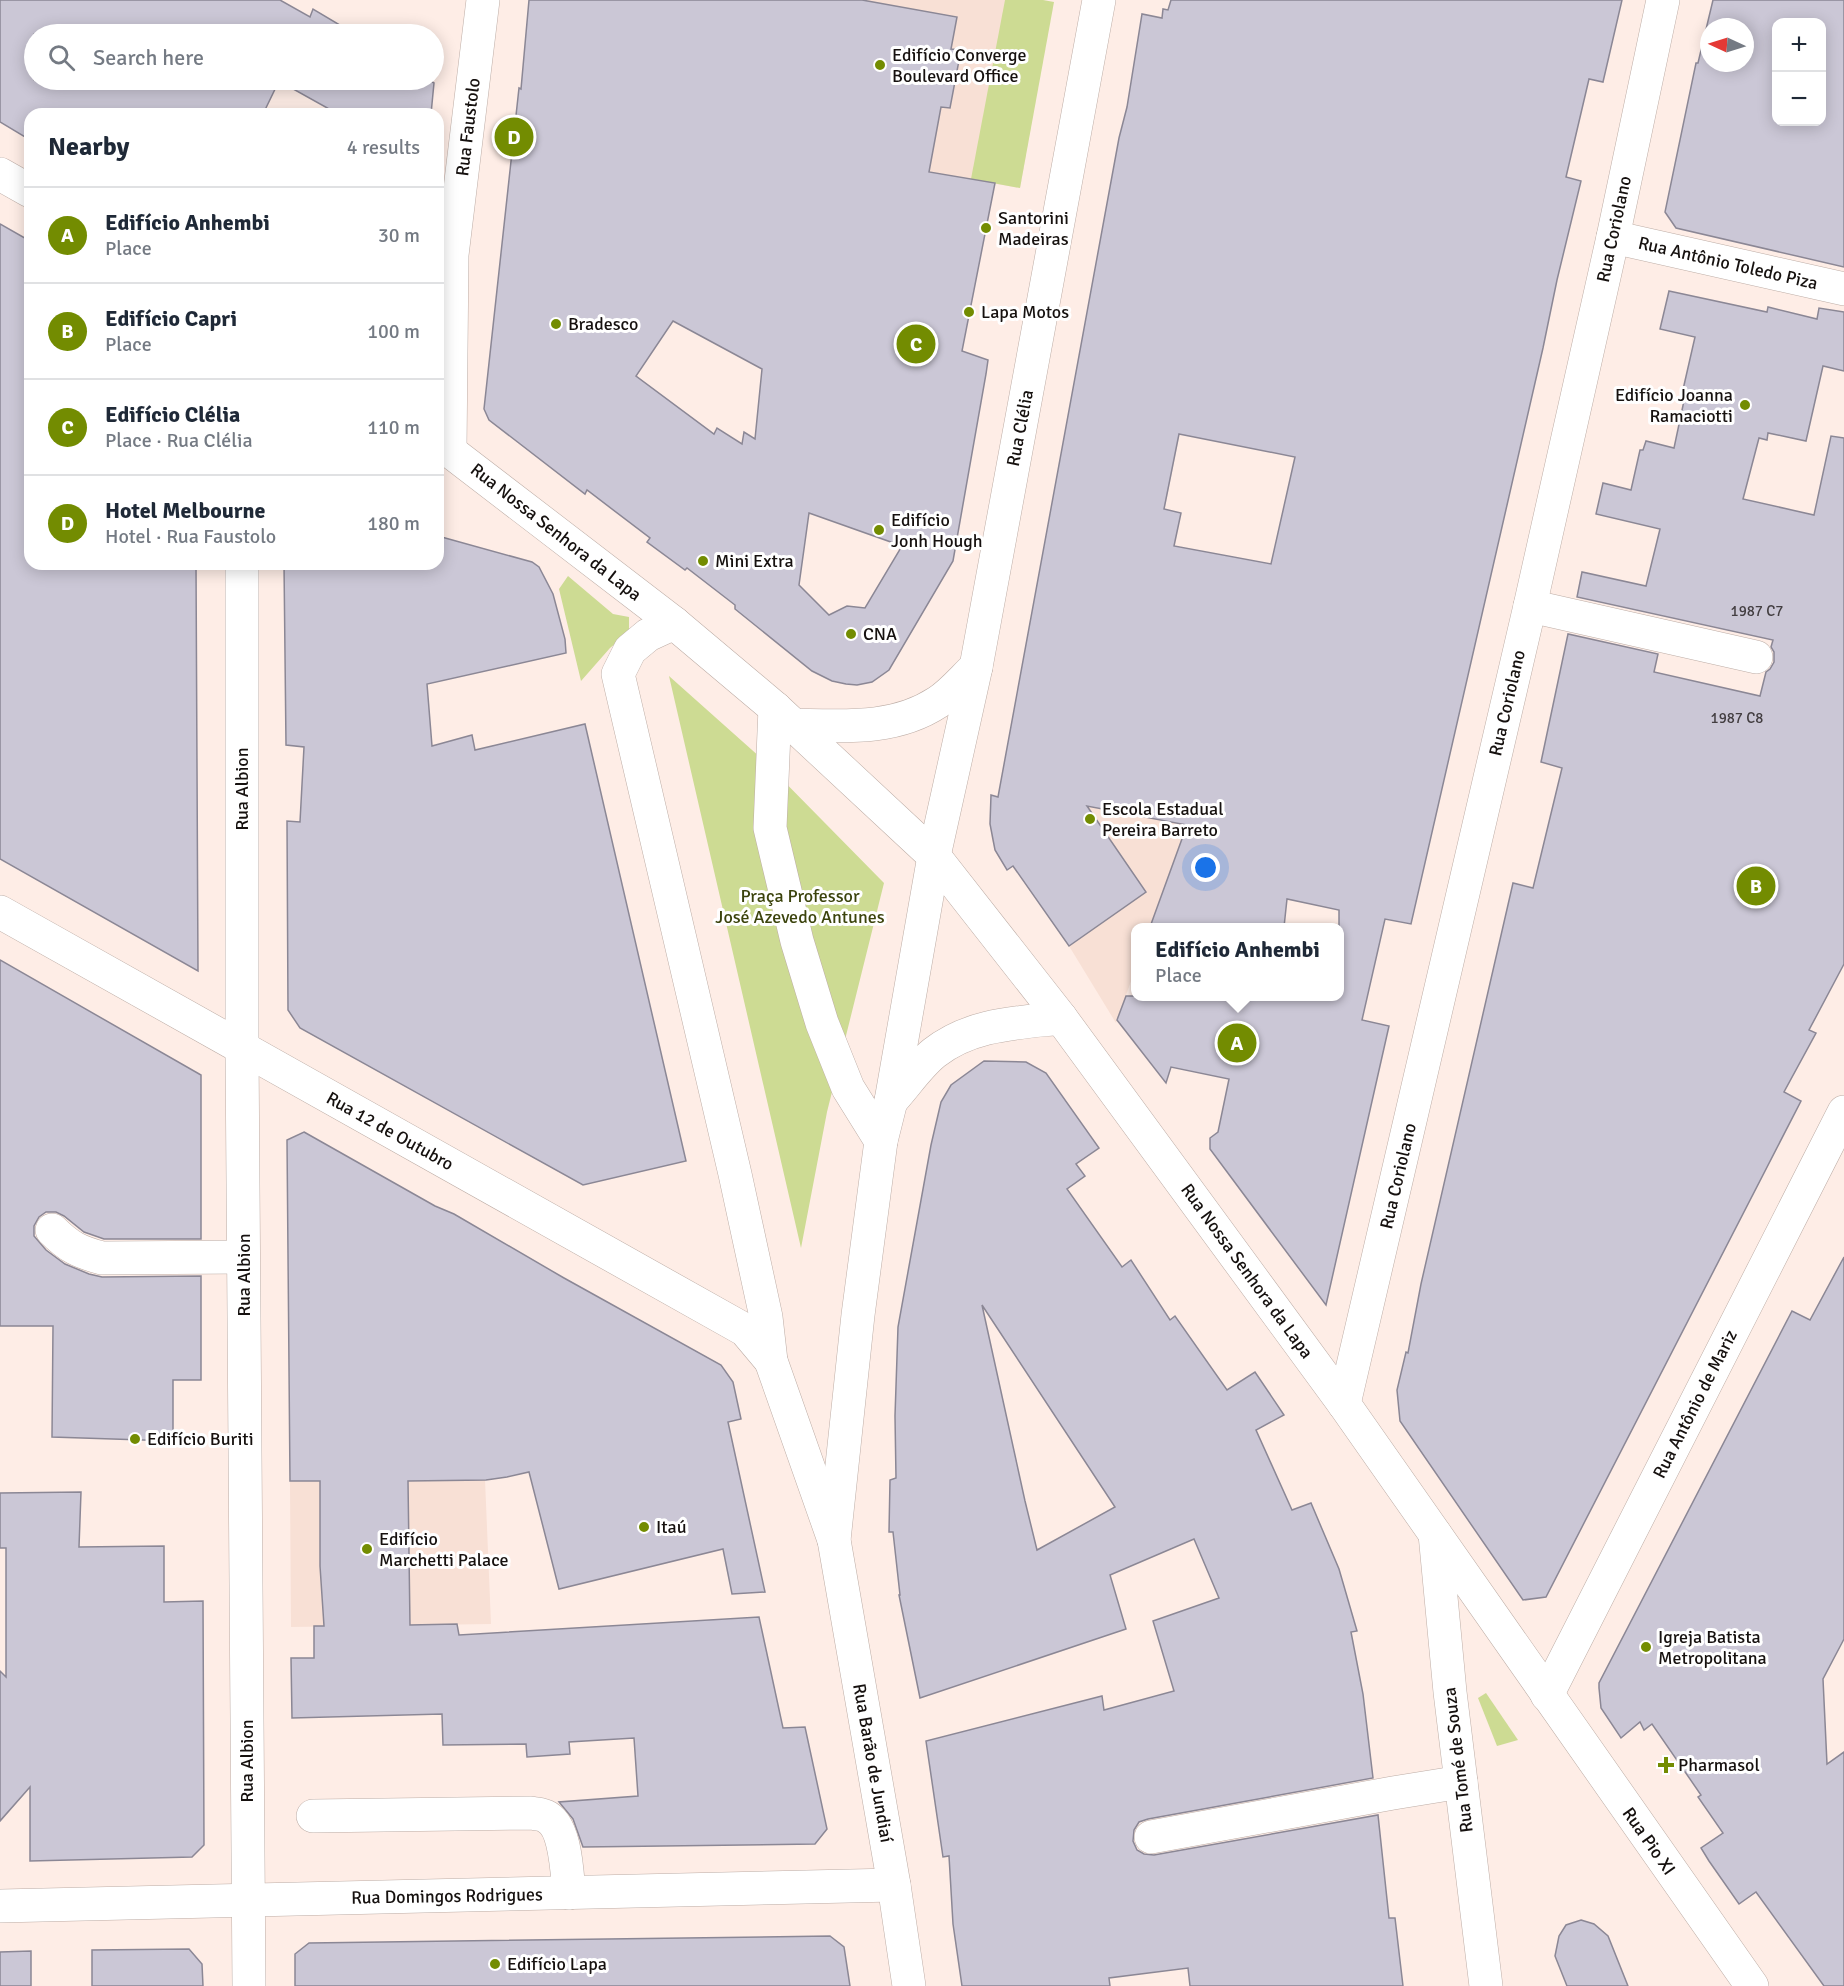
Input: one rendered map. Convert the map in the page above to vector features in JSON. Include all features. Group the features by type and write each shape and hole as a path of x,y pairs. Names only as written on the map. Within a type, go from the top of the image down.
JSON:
{"street":[{"name":"Rua Faustolo","path":"444,446 445,259 483,0"},
{"name":"Rua Clélia","path":"934,856 976,667 1099,0"},
{"name":"Rua Coriolano","path":"1344,1404 1530,606 1613,237 1663,0"},
{"path":"0,174 24,188"},
{"name":"Rua Antônio Toledo Piza","path":"1613,237 1844,289"},
{"name":"Rua Nossa Senhora da Lapa","path":"444,446 674,623"},
{"name":"Rua Albion","path":"242,570 243,1257 249,1986"},
{"path":"1530,606 1756,657"},
{"path":"674,623 784,717 934,856 891,1101 881,1141 858,1315 834,1540 771,1362 766,1317 735,1174 618,674 630,650 648,635 674,623"},
{"path":"784,717 852,727 904,719 939,701 976,667"},
{"path":"784,717 771,828 797,941 822,1023 844,1079 881,1141"},
{"name":"Rua Nossa Senhora da Lapa","path":"934,856 1061,1018 1344,1404 1547,1695"},
{"name":"Rua 12 de Outubro","path":"0,912 745,1330 771,1362"},
{"path":"891,1101 932,1055 952,1040 970,1032 999,1025 1061,1018"},
{"name":"Rua Antônio de Mariz","path":"1547,1695 1844,1113"},
{"path":"52,1230 81,1253 102,1258 243,1257"},
{"name":"Rua Tomé de Souza","path":"1435,1534 1450,1692 1486,1986"},
{"name":"Rua Barão de Jundiaí","path":"834,1540 894,1885 909,1986"},
{"name":"Rua Pio XI","path":"1547,1695 1752,1986"},
{"path":"1151,1837 1461,1782"},
{"path":"313,1816 531,1813 545,1816 555,1825 563,1846 569,1893"},
{"name":"Rua Domingos Rodrigues","path":"0,1906 248,1902 894,1885"}],"shaded area":[{"path":"797,0 1043,0 1036,97 1020,188 783,146"},
{"name":"Escola Estadual Pereira Barreto","path":"1245,658 1151,923 1131,923 1131,981 1116,1023 1069,946 1013,866 1007,870 997,855 990,824 991,795 998,797"},
{"path":"485,1480 491,1624 291,1627 290,1481"}],"green space":[{"path":"1005,0 1054,2 1020,188 971,179"},
{"path":"568,576 613,614 629,617 629,632 610,648 581,681 559,589"},
{"name":"Praça Professor José Azevedo Antunes","path":"669,676 761,758 884,883 827,1112 801,1248"},
{"path":"1486,1693 1518,1740 1497,1746 1478,1698"}],"building":[{"path":"0,0 280,0 310,17 313,9 338,24 24,24 24,90 275,90 266,108 24,108 24,136 0,122"},
{"path":"529,0 862,0 957,17 951,49 961,50 950,108 941,107 929,172 995,183 962,351 988,360 953,561 889,670 872,682 857,685 846,684 832,681 812,671 735,609 735,605 687,568 685,570 647,542 650,538 587,490 585,494 489,420 484,409 519,88 521,89","holes":["673,321 762,369 755,439 744,432 742,444 717,428 714,434 636,376","809,513 902,546 865,608 847,606 829,615 799,585"]},
{"path":"1171,0 1622,0 1603,82 1589,79 1566,177 1581,181 1411,924 1385,919 1362,1020 1389,1026 1326,1305 1210,1149 1210,1138 1218,1132 1229,1079 1171,1067 1166,1083 1117,1020 1126,996 1131,996 1131,1001 1344,1001 1344,923 1339,923 1339,910 1287,899 1284,923 1151,923 1187,825 1087,806 1146,892 1069,946 1013,866 1007,870 995,850 990,824 991,795 998,797 1119,138 1127,107 1142,14 1162,18 1163,9 1168,10","holes":["1179,434 1295,457 1271,564 1174,546 1181,513 1164,509"]},
{"path":"1713,0 1844,0 1844,267 1676,228 1665,212 1696,63 1698,63 1700,55 1700,72 1754,72 1754,18 1709,18"},
{"path":"295,90 433,90 432,108 327,108"},
{"path":"0,224 24,238 24,570 196,570 198,971 0,859"},
{"path":"1669,291 1767,312 1768,307 1817,319 1819,308 1844,312 1844,371 1823,366 1806,441 1768,433 1767,440 1759,438 1743,499 1814,515 1831,436 1844,438 1844,964 1809,1030 1816,1033 1784,1092 1801,1101 1546,1597 1523,1600 1400,1421 1397,1390 1406,1352 1408,1353 1421,1284 1513,883 1533,888 1562,768 1541,762 1568,634 1658,654 1654,672 1760,696 1766,672 1774,662 1774,652 1771,647 1773,640 1577,597 1582,572 1646,586 1660,529 1596,514 1603,483 1631,490 1640,450 1643,450 1646,441 1674,448 1685,396 1682,394 1695,337 1660,329"},
{"path":"444,538 532,562 539,567 553,594 565,639 566,653 427,684 432,746 472,735 475,750 585,724 686,1161 583,1185 300,1028 288,1010 287,821 300,822 304,747 286,745 284,570 444,570"},
{"path":"0,960 201,1075 201,1239 104,1239 84,1232 56,1212 46,1212 39,1217 34,1226 34,1236 46,1250 65,1264 89,1274 102,1277 201,1276 201,1380 173,1380 173,1441 52,1437 53,1326 0,1326"},
{"path":"984,1061 1026,1062 1046,1073 1099,1148 1076,1164 1085,1176 1067,1189 1122,1267 1131,1260 1170,1320 1175,1316 1227,1390 1255,1372 1284,1415 1256,1430 1292,1510 1311,1503 1339,1569 1357,1631 1351,1632 1363,1694 1373,1778 1148,1819 1139,1822 1134,1830 1133,1841 1137,1850 1144,1854 1154,1855 1378,1815 1389,1918 1395,1918 1403,1986 1190,1986 1188,1968 1109,1978 1110,1986 962,1986 953,1924 949,1856 943,1857 926,1741 1102,1696 1104,1710 1174,1691 1153,1621 1219,1598 1194,1539 1110,1575 1126,1629 920,1698 899,1595 893,1532 889,1532 890,1480 896,1478 895,1416 898,1327 931,1145 941,1102 951,1085","holes":["982,1305 1115,1507 1037,1550"]},
{"path":"304,1132 721,1365 733,1382 741,1419 728,1422 765,1592 732,1594 723,1549 559,1589 529,1472 486,1480 408,1481 410,1625 457,1624 459,1635 759,1617 783,1728 805,1727 827,1829 815,1844 583,1847 573,1819 559,1802 638,1796 634,1738 569,1742 570,1754 527,1757 526,1744 443,1745 442,1714 292,1718 291,1658 314,1658 314,1626 324,1626 320,1566 320,1481 290,1481 287,1140"},
{"path":"1844,1257 1844,1639 1823,1679 1827,1764 1844,1752 1844,1986 1824,1986 1756,1892 1739,1904 1701,1848 1723,1833 1698,1797 1701,1795 1652,1724 1644,1730 1640,1722 1621,1738 1601,1708 1599,1683 1792,1311 1810,1320"},
{"path":"81,1492 79,1547 164,1546 164,1602 203,1601 204,1845 192,1857 30,1861 30,1787 0,1821 0,1671 6,1677 6,1548 0,1548 0,1493"},
{"path":"1581,1920 1594,1924 1608,1936 1628,1986 1567,1986 1555,1956 1559,1936 1566,1925"},
{"path":"830,1936 844,1947 850,1986 295,1986 295,1954 309,1943"},
{"path":"189,1949 202,1964 203,1986 92,1986 92,1950"},
{"path":"31,1951 31,1986 0,1986 0,1952"}],"place":[{"name":"Edifício Converge Boulevard Office","path":"880,65"},
{"name":"Hotel Melbourne","path":"514,137"},
{"name":"Santorini Madeiras","path":"986,228"},
{"name":"Lapa Motos","path":"969,312"},
{"name":"Bradesco","path":"556,324"},
{"name":"Edifício Clélia","path":"916,344"},
{"name":"Edifício Joanna Ramaciotti","path":"1745,405"},
{"name":"Edifício Jonh Hough","path":"879,530"},
{"name":"Mini Extra","path":"703,561"},
{"name":"CNA","path":"851,634"},
{"name":"Escola Estadual Pereira Barreto","path":"1090,819"},
{"name":"Edifício Capri","path":"1756,886"},
{"name":"Edifício Anhembi","path":"1237,1043"},
{"name":"Edifício Buriti","path":"135,1439"},
{"name":"Itaú","path":"644,1527"},
{"name":"Edifício Marchetti Palace","path":"367,1549"},
{"name":"Igreja Batista Metropolitana","path":"1646,1647"},
{"name":"Pharmasol","path":"1666,1765"},
{"name":"Edifício Lapa","path":"495,1964"}]}
